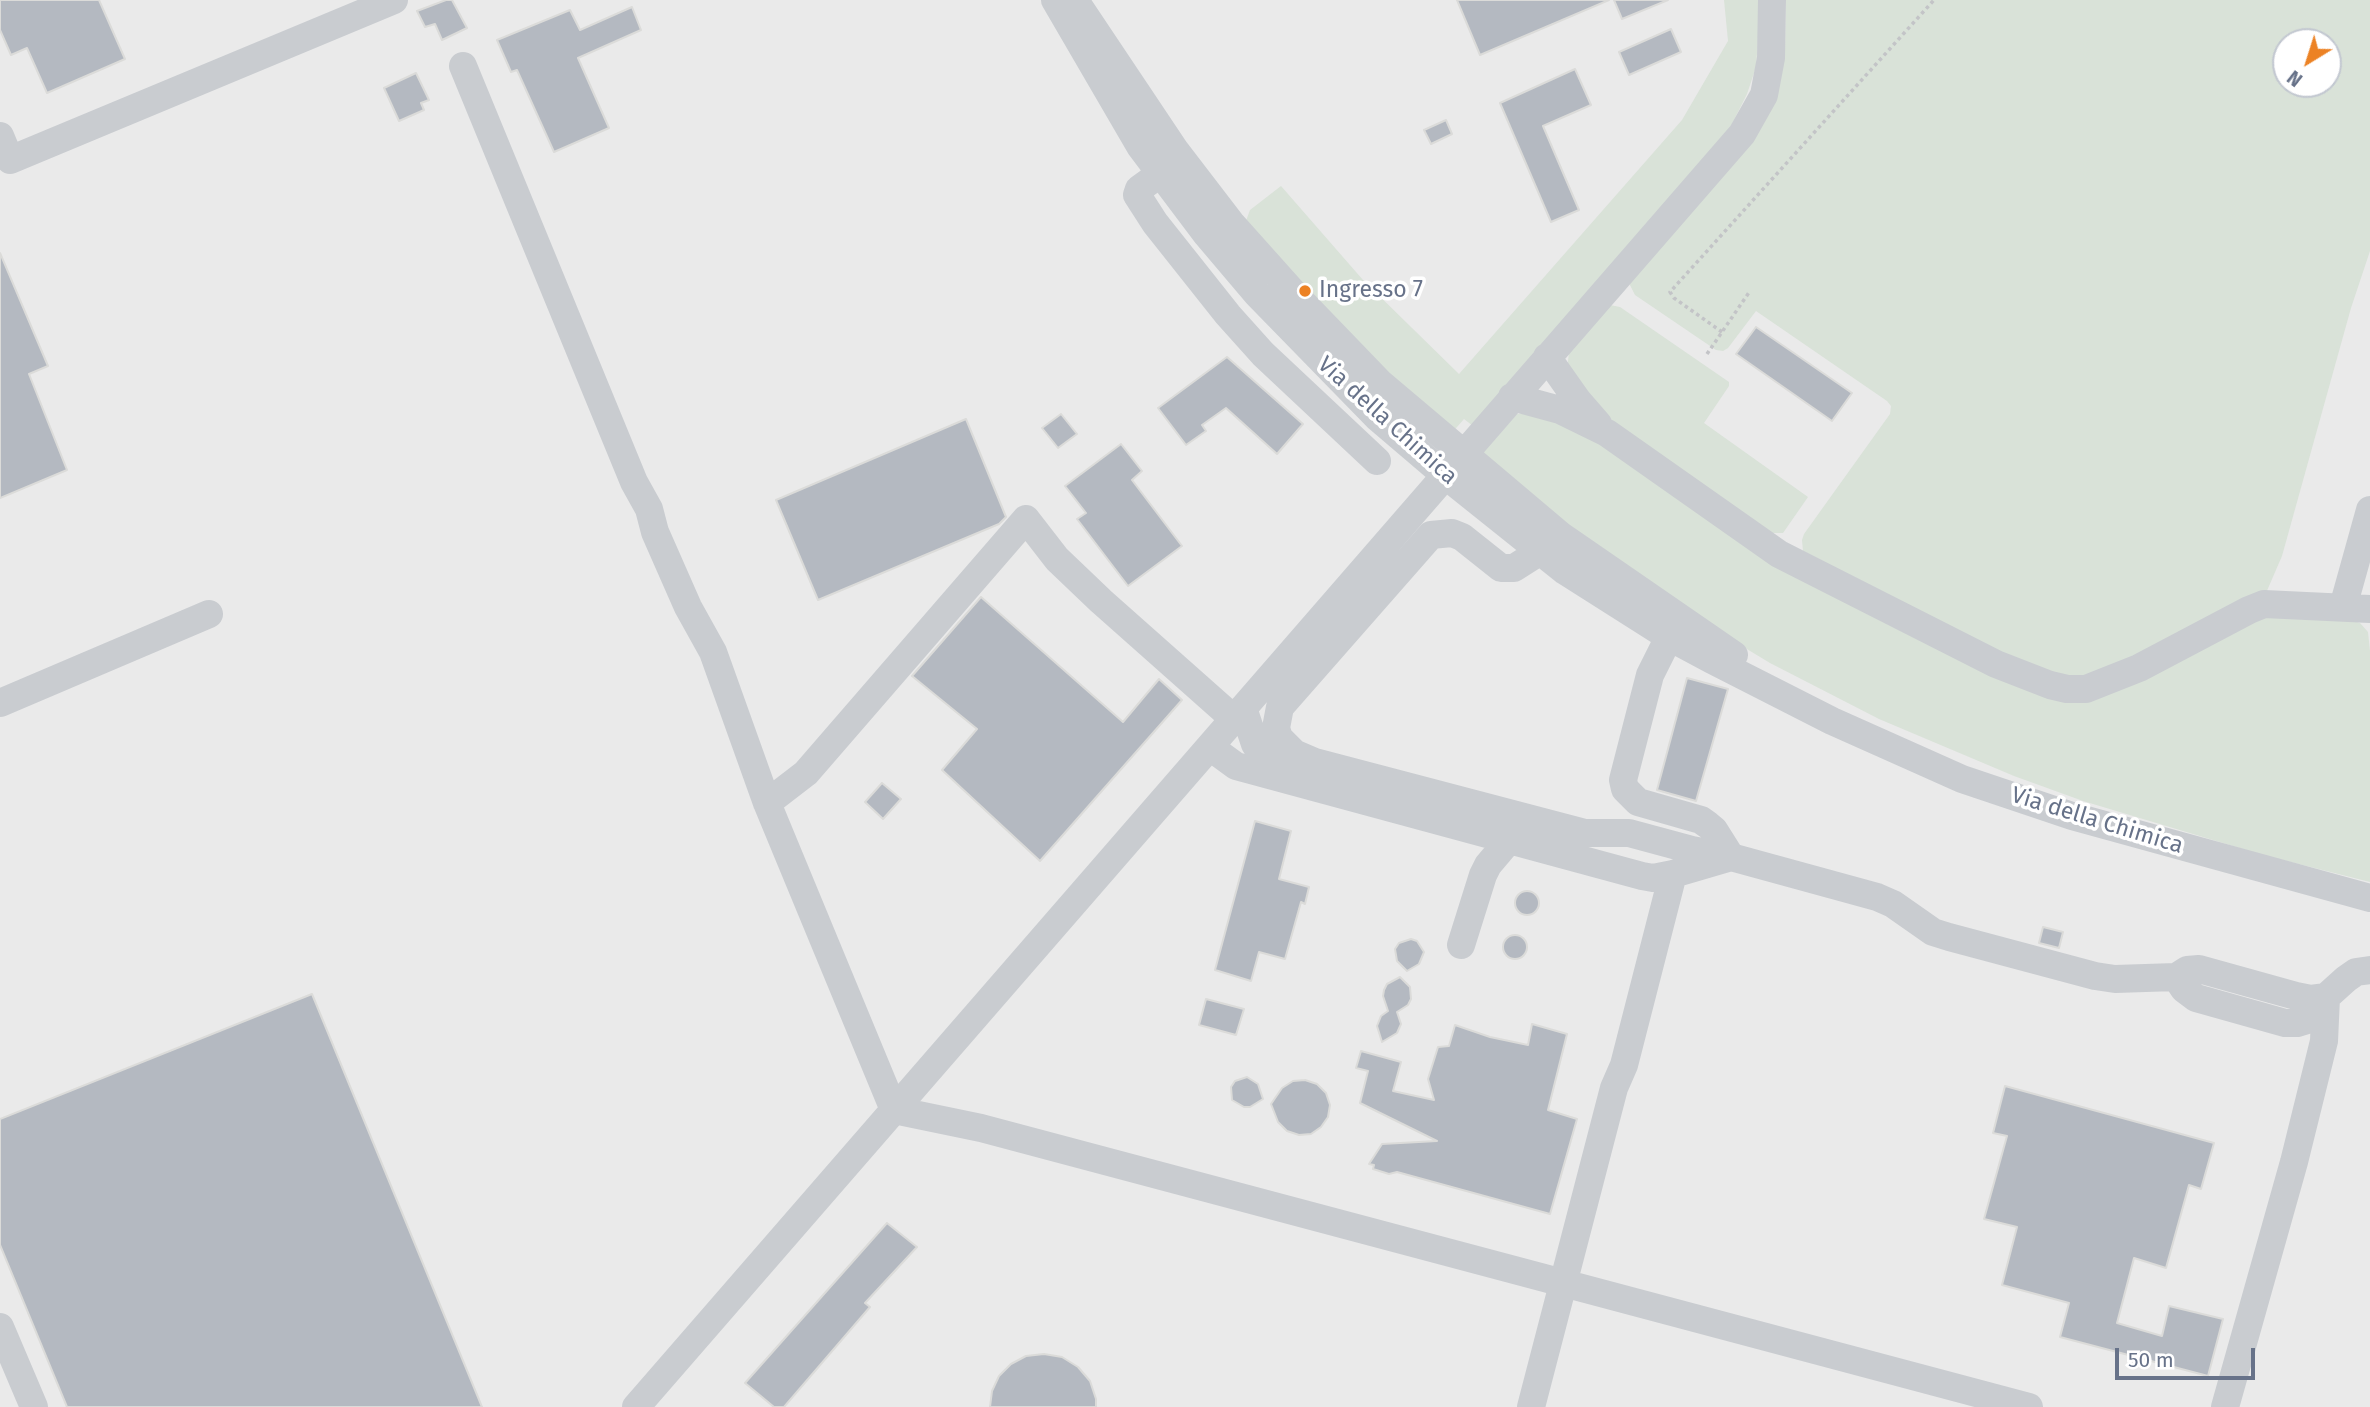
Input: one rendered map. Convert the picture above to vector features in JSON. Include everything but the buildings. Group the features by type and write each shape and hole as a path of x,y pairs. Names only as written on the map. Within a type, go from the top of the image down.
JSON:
{"lane":[{"path":"0,136 10,160 394,0"},
{"name":"Via della Chimica","path":"1055,0 1119,112 1160,174 1230,263 1327,368 1377,417 1454,465 1832,721"},
{"name":"Via della Chimica","path":"1076,0 1175,150 1231,223 1454,465 1542,552 1565,571 1669,638 1832,721 1962,779 2060,812 2169,844 2370,898"},
{"path":"636,1407 1742,134 1764,95 1771,58 1772,0"},
{"path":"463,66 634,482 649,509 655,532 688,607 713,652 767,803 894,1110"},
{"path":"1377,461 1263,354 1179,255 1137,195 1139,189 1168,168 1174,171 1279,298 1322,344 1336,357 1380,383"},
{"path":"1548,357 1578,401 1607,433"},
{"path":"1512,397 1560,410 1607,433 1779,554 1996,664 2059,687 2085,689 2139,668 2264,604 2357,608 2370,510"},
{"path":"767,803 806,773 1026,519 1057,559 1101,601 1238,713 1264,757 1274,769 1294,782"},
{"path":"1752,667 1682,631 1555,551 1536,554 1514,568 1501,568 1462,537 1451,533 1431,536 1280,707 1276,728 1279,738 1294,753 1315,762 1571,830 1585,833 1629,833 1692,850 1731,857 1877,897 1893,904 1933,932 2115,979 2176,977 2184,989 2196,998 2285,1023 2310,1019 2326,997 2346,979 2356,972 2370,970"},
{"path":"0,702 209,614"},
{"path":"1669,638 1650,674 1623,780 1626,789 1638,802 1701,820 1714,830 1731,857"},
{"path":"1210,747 1236,766 1642,876 1653,878 1673,874 1731,857"},
{"path":"1461,945 1483,874 1488,864 1510,839"},
{"path":"1531,1407 1673,874"},
{"path":"2225,1407 2325,1041 2326,997"},
{"path":"894,1110 981,1128 2029,1407"},
{"path":"0,1326 34,1407"}],"path":[{"path":"1722,332 1670,296 1672,290 1934,0"},
{"path":"1707,354 1750,291"}],"shaded area":[{"path":"0,0 2370,0 2370,1407 0,1407"},
{"path":"1724,0 1761,0 1756,67 1747,94 1731,126 1473,426 1464,419 1450,435 1391,381 1246,221 1250,210 1281,186 1363,280 1459,374 1682,120 1728,41"},
{"path":"1786,0 2370,0 2370,251 2351,308 2282,556 2266,593 2132,661 2075,678 2030,667 1803,551 1804,534 1890,414 1891,406 1756,311 1728,348 1723,351 1716,350 1635,295 1629,283 1785,49"},
{"path":"1610,305 1620,307 1729,382 1704,423 1808,497 1783,533 1770,533 1602,416 1568,368 1568,361 1569,352"},
{"path":"1517,414 1553,416 2055,694 2269,615 2348,619 2360,623 2368,632 2370,651 2370,882 2263,855 2083,801 2014,776 1879,719 1770,663 1679,608 1477,459"}],"place":[{"name":"Ingresso 7","path":"1305,291"}]}
